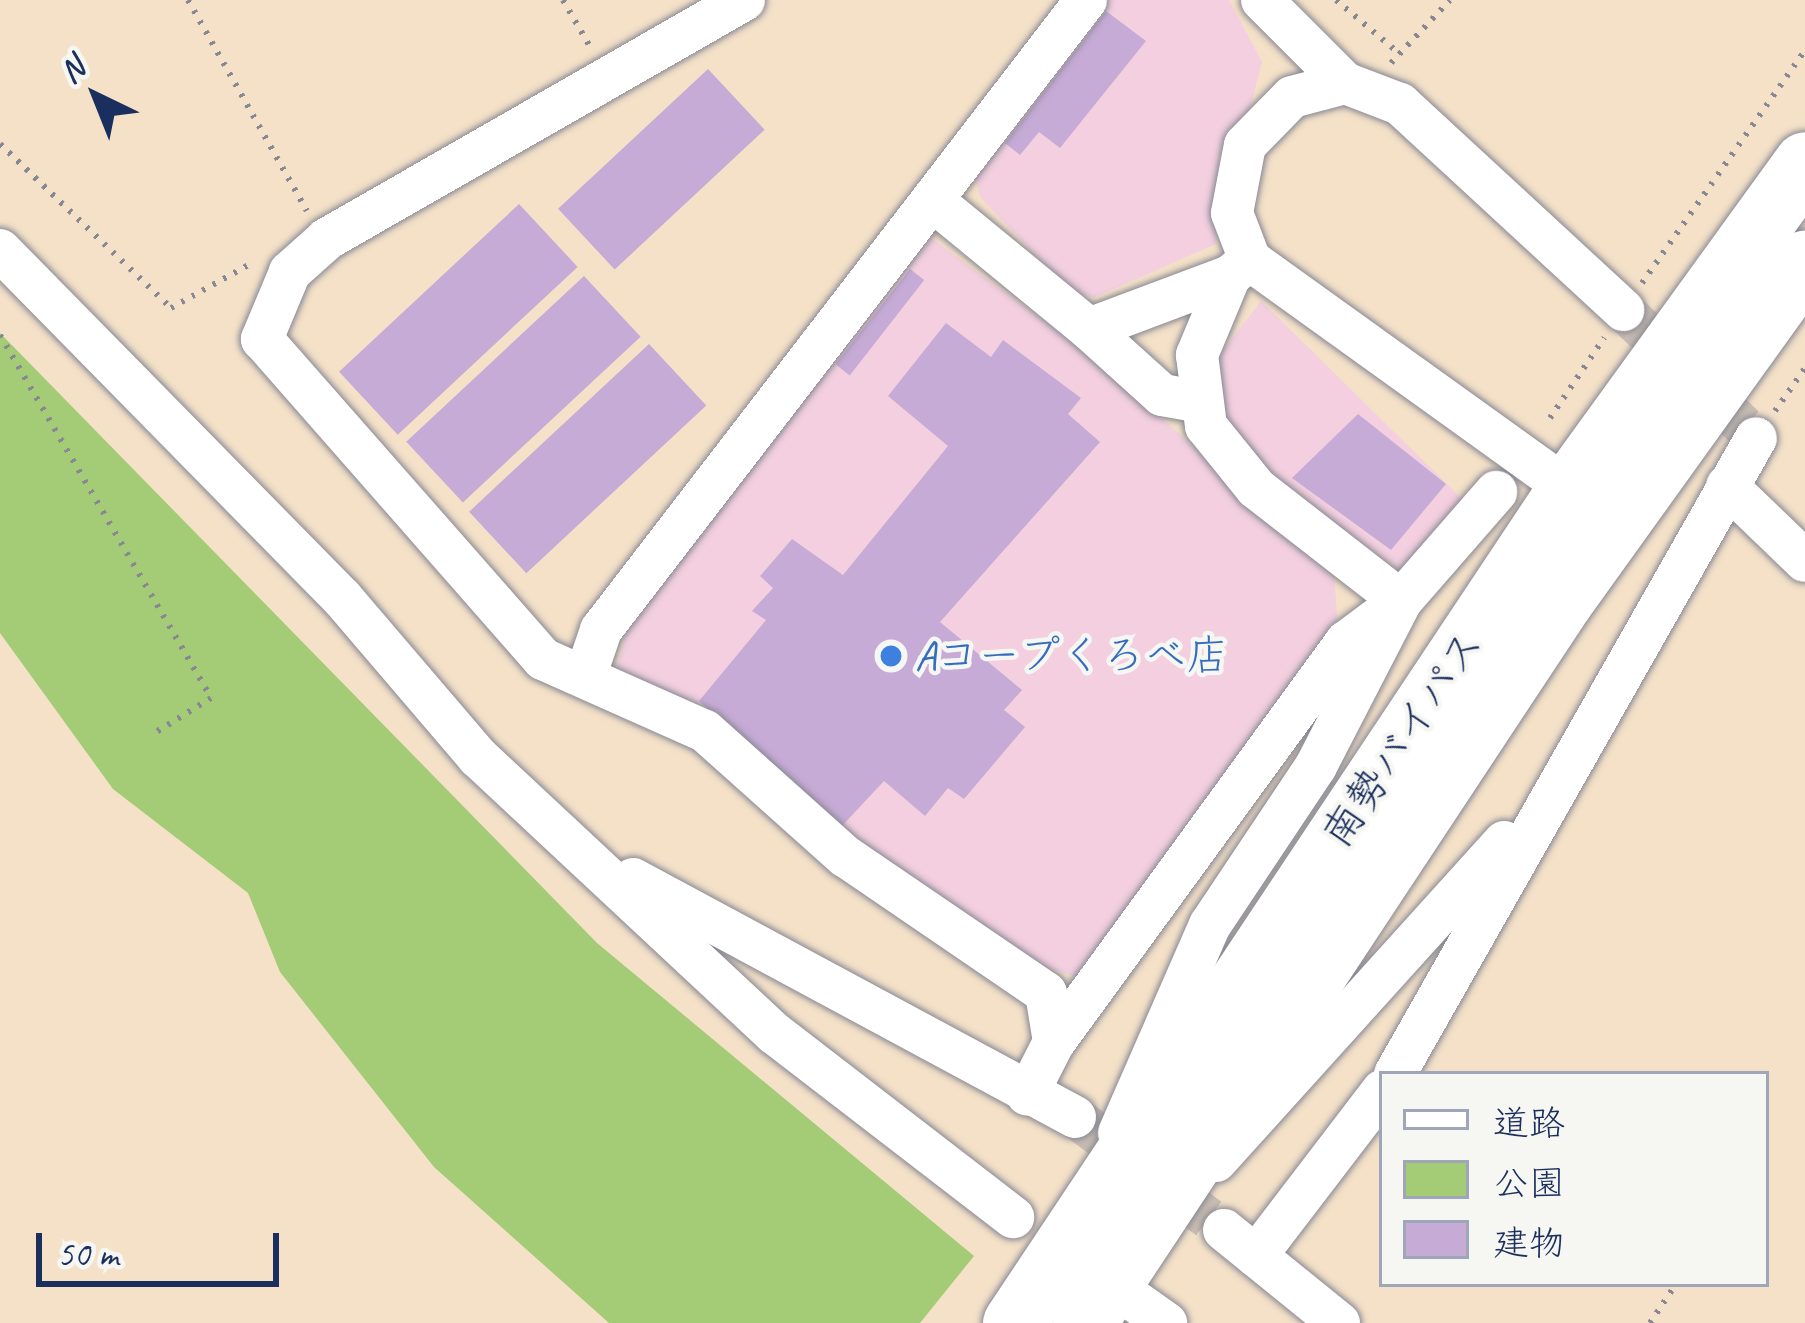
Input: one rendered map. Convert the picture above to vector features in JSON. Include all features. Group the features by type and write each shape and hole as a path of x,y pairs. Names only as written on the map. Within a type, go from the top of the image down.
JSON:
{"highway":[{"name":"南勢バイパス","path":"1014,1323 1107,1302 1122,1214 1569,489 1805,163"},
{"name":"南勢バイパス","path":"1122,1214 1805,261"}],"street":[{"path":"744,0 327,238 290,272 262,339 543,658 705,731 882,884 1046,993 1054,1042"},
{"path":"585,677 601,630 1086,0"},
{"path":"1262,0 1623,310"},
{"path":"1358,85 1292,97 1245,145 1232,213 1240,268 1203,324 1200,402 1233,466 1401,601"},
{"path":"932,200 1162,395 1200,402"},
{"path":"0,250 570,844 774,1033 1012,1217"},
{"path":"1089,329 1240,268"},
{"path":"1240,268 1569,489 1561,601"},
{"path":"1397,1071 1756,438"},
{"path":"1727,486 1805,561"},
{"path":"1027,1095 1054,1042 1346,642 1401,601 1496,492"},
{"path":"1122,1214 1210,925 1340,725 1401,601"},
{"path":"1122,1214 1557,783"},
{"path":"570,844 1075,1117"},
{"path":"1339,1323 1240,1243 1379,1094"}],"path":[{"path":"0,144 171,308 293,239 327,238 188,0"},
{"path":"563,0 609,79"},
{"path":"1336,0 1400,53"},
{"path":"1358,85 1400,53 1450,0"},
{"path":"1550,418 1805,50"},
{"path":"0,335 211,698 153,734"},
{"path":"1756,438 1805,368"},
{"path":"1650,1323 1674,1287"}],"shaded area":[{"path":"1109,0 1229,0 1262,62 1249,112 1219,155 1216,244 1093,298 1068,289 980,197 975,175"},
{"path":"931,238 1100,362 1334,574 1338,628 1078,977 1002,956 689,709 617,669 627,627"},
{"path":"1261,301 1462,499 1402,572 1271,478 1227,424 1219,356"}],"green space":[{"path":"0,333 597,943 974,1256 920,1323 609,1323 434,1167 280,972 248,893 113,789 0,633"}],"building":[{"path":"1106,11 1146,41 1060,148 1039,132 1020,155 1005,143"},
{"path":"708,69 765,130 615,270 558,209"},
{"path":"519,204 578,267 398,435 339,372"},
{"path":"910,269 924,280 850,375 836,364"},
{"path":"584,276 641,337 463,502 406,442"},
{"path":"946,323 991,357 1003,340 1081,398 1068,414 1100,442 940,622 1022,690 1004,710 1025,727 964,799 948,788 925,816 884,781 841,827 699,701 766,620 752,611 773,588 760,576 792,539 843,575 948,446 888,396"},
{"path":"649,344 706,405 526,573 469,512"},
{"path":"1358,414 1446,484 1391,550 1292,478"}],"tunnel":[{"path":"1623,310 1756,438"},
{"path":"1075,1117 1224,1230"}],"place":[{"name":"Aコープくろべ店","path":"891,656"}]}
